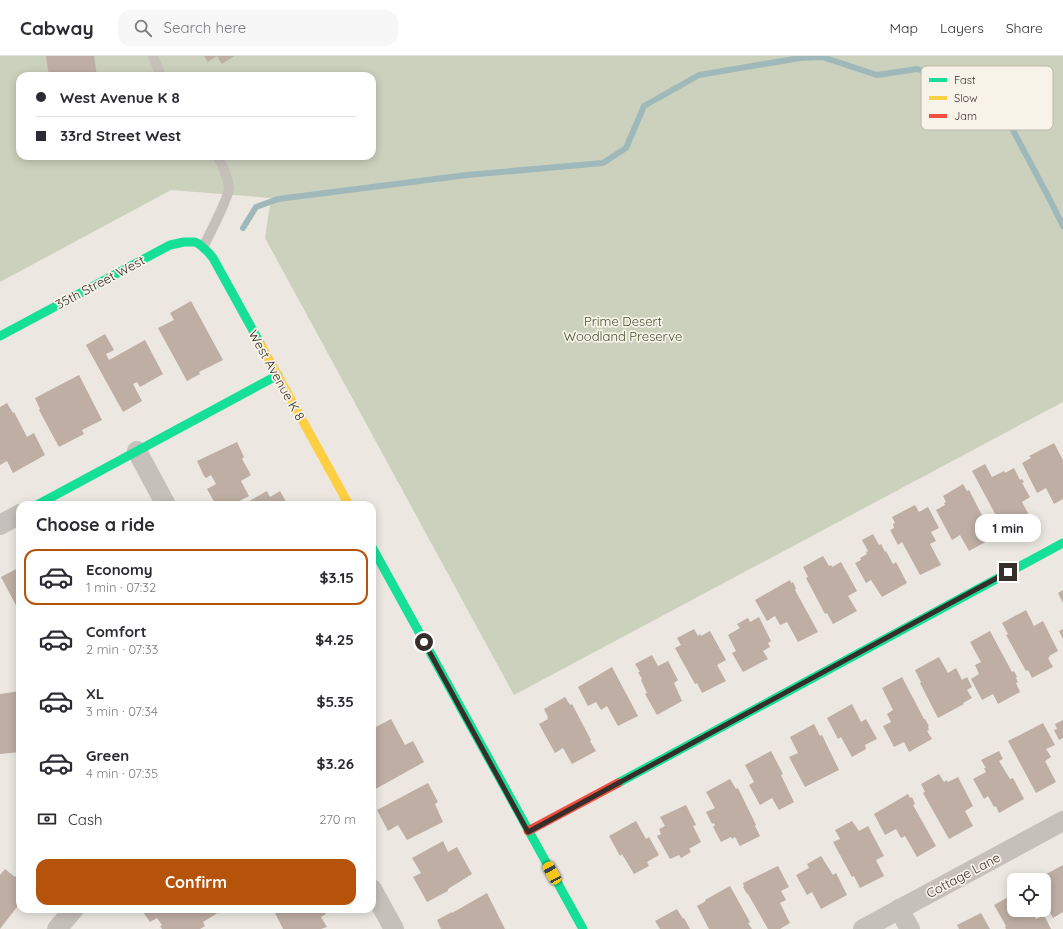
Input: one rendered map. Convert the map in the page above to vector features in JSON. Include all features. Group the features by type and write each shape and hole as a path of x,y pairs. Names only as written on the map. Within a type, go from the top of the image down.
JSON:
{"street":[{"name":"35th Street West","path":"0,336 170,245 188,240 204,246"},
{"name":"West Avenue K 8","path":"204,246 213,258 347,501"},
{"path":"44,501 278,375"},
{"path":"137,451 164,501"},
{"path":"0,525 16,516"},
{"path":"528,832 1063,543"},
{"path":"376,553 528,832 583,929"},
{"name":"Cottage Lane","path":"863,929 1063,821"},
{"path":"376,897 394,929"},
{"path":"899,909 910,929"},
{"path":"58,929 71,913"}],"lane":[{"path":"153,56 159,72"},
{"path":"204,246 229,190 227,175 218,160"}],"green space":[{"name":"Prime Desert Woodland Preserve","path":"0,56 1063,56 1063,402 514,695 265,238 271,198 171,190 0,282"}],"building":[{"path":"46,56 94,56 96,72 48,72"},
{"path":"204,56 217,56 208,62"},
{"path":"217,56 234,56 222,64"},
{"path":"191,301 223,360 199,372 200,374 187,381 158,328 174,320 170,313"},
{"path":"105,334 114,350 106,354 109,360 145,340 163,374 140,387 137,382 133,384 142,401 123,412 86,345"},
{"path":"79,375 102,420 82,430 84,434 59,447 39,410 40,409 35,398"},
{"path":"7,403 13,413 14,412 27,437 34,433 45,455 13,473 7,461 0,465 0,407"},
{"path":"237,442 244,457 242,459 251,475 241,481 249,496 240,501 214,501 207,489 216,484 211,475 206,478 204,476 197,461"},
{"path":"1054,443 1063,460 1063,499 1054,504 1046,488 1037,493 1022,463 1031,458 1029,456"},
{"path":"985,464 992,477 1004,471 1005,473 1014,468 1020,480 1022,479 1024,482 1022,483 1030,497 1022,502 1030,517 1006,530 1000,520 999,521 972,471"},
{"path":"963,484 967,491 969,490 993,538 969,551 960,535 952,540 936,510 945,505 944,503 946,502 943,496"},
{"path":"267,491 270,497 280,491 286,501 249,501"},
{"path":"915,505 919,512 928,507 939,528 931,532 936,541 930,544 941,565 920,575 902,542 898,545 890,530 894,528 893,524 895,523 892,517"},
{"path":"873,534 879,545 881,544 885,552 886,551 893,564 896,562 907,583 882,597 871,580 866,583 855,563 861,560 860,558 867,554 866,552 868,551 862,540"},
{"path":"823,556 829,566 831,565 832,567 841,562 857,591 848,596 857,611 833,624 827,613 825,614 806,578 808,577 803,567"},
{"path":"16,569 16,605 1,577"},
{"path":"790,580 791,583 793,582 796,589 795,590 818,632 798,642 787,622 780,625 775,616 767,621 755,600"},
{"path":"1063,590 1063,603 1058,593"},
{"path":"1026,610 1034,626 1043,621 1058,651 1048,658 1053,667 1032,678 1028,670 1026,671 1006,635 1008,634 1002,623"},
{"path":"759,617 771,641 768,643 770,647 763,651 768,659 743,672 732,653 736,651 728,635 740,628 737,624 748,618 750,622"},
{"path":"694,629 698,636 710,631 726,660 717,665 726,681 702,693 697,683 695,684 675,648 681,645 677,638"},
{"path":"1063,629 1063,639 1059,631"},
{"path":"990,631 1012,672 1014,671 1017,677 1018,682 1016,683 1020,692 998,704 993,694 982,700 971,679 979,674 975,665 981,662 970,642"},
{"path":"652,655 658,666 668,661 678,680 674,683 682,701 657,715 645,694 647,693 638,672 640,672 635,664"},
{"path":"939,657 948,673 956,668 962,680 967,677 972,687 967,690 972,698 938,718 915,670"},
{"path":"612,667 638,716 618,726 607,706 601,710 596,702 588,706 578,687"},
{"path":"902,677 929,726 929,730 927,731 932,739 909,752 904,742 894,747 883,726 891,722 887,714 893,710 882,688"},
{"path":"16,692 16,752 0,754 0,694"},
{"path":"565,697 570,705 572,704 596,751 572,764 563,748 555,753 539,724 548,719 544,709"},
{"path":"852,704 861,722 866,719 877,739 865,745 866,749 852,757 841,737 838,739 827,718"},
{"path":"391,719 405,745 413,741 424,762 376,789 376,727"},
{"path":"1063,720 1063,738 1059,740 1054,730 1057,729 1055,724"},
{"path":"1043,723 1055,745 1046,749 1051,757 1045,761 1056,782 1036,793 1008,741"},
{"path":"814,724 820,736 822,735 839,770 805,787 789,757 798,753 790,737"},
{"path":"771,751 783,774 781,775 794,802 779,810 772,798 760,805 749,785 754,782 745,765"},
{"path":"999,751 1003,759 999,761 1010,779 1013,778 1024,799 999,813 996,806 994,807 988,796 984,799 973,779 986,772 984,768 986,768 981,760"},
{"path":"939,774 944,782 947,780 948,782 958,777 973,806 965,811 973,826 949,839 923,793 925,792 921,784"},
{"path":"730,779 736,789 738,788 760,836 740,846 735,837 732,839 731,837 721,842 713,827 715,825 714,823 712,824 706,812 715,808 706,792"},
{"path":"428,783 438,802 435,804 443,822 407,840 398,825 388,831 377,810"},
{"path":"908,794 910,798 912,797 915,804 913,805 936,846 917,857 905,836 901,838 896,829 885,835 874,814"},
{"path":"686,805 696,825 693,826 701,842 689,849 691,852 681,858 679,855 670,859 657,836 661,834 659,829 665,826 660,817"},
{"path":"636,821 646,839 649,837 659,855 647,862 649,866 634,874 622,854 620,856 609,836"},
{"path":"852,821 859,831 868,826 884,856 876,860 884,876 860,888 854,876 852,877 833,842 840,839 835,830"},
{"path":"443,841 448,852 457,847 472,874 448,889 448,891 427,902 413,877 421,873 412,858"},
{"path":"821,856 833,875 836,873 847,895 821,909 812,892 807,895 796,875 809,868 807,864"},
{"path":"1063,865 1063,912 1053,918 1051,914 1051,873 1048,873"},
{"path":"778,866 789,887 781,891 786,900 780,903 790,923 780,929 768,929 743,887 743,883"},
{"path":"5,869 15,877 16,876 16,908 0,929 0,875"},
{"path":"730,886 750,922 748,923 752,929 709,929 697,906"},
{"path":"487,893 505,929 441,929 437,920"},
{"path":"1007,898 1007,917 1035,917 1036,919 1045,917 1051,929 1006,929 1006,926 994,905"},
{"path":"677,909 690,929 660,929 655,921"},
{"path":"144,913 218,913 203,922 205,926 200,929 162,929 160,926 162,925 157,918 150,922"},
{"path":"275,913 326,914 321,917 327,927 321,929 283,929"},
{"path":"981,913 990,929 959,929 957,925"}],"waterway":[{"path":"243,228 256,207 278,199 467,175 603,163 626,148 644,106 699,75 800,58 822,57 877,75 917,69 921,70"},
{"path":"1013,130 1063,226"}],"traffic: fast":[{"path":"0,336 170,245 184,242 195,242 213,258 261,345"},
{"path":"44,501 278,375"},
{"path":"618,783 1063,543"},
{"path":"376,554 583,929"}],"traffic: slow":[{"path":"261,345 347,501"}],"traffic: jam":[{"path":"528,831 618,783"}],"route":[{"path":"424,642 528,832 1008,572"}]}
